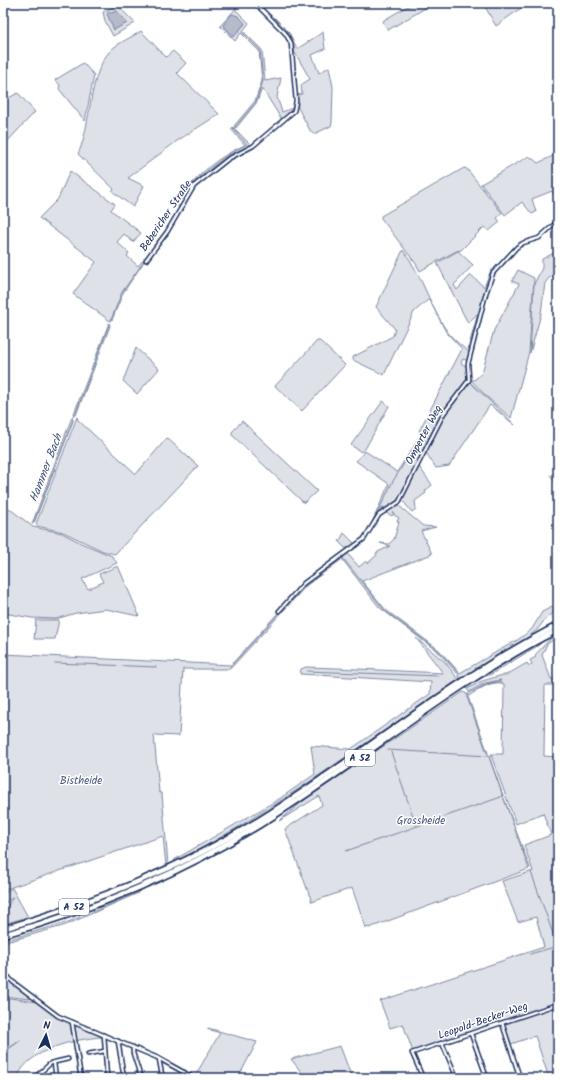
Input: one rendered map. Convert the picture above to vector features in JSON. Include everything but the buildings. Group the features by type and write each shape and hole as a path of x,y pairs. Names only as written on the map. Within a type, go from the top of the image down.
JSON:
{"highway":[{"name":"A 52","path":"3,929 62,911 143,880 223,841 316,783 476,673 558,625"},
{"name":"A 52","path":"3,935 88,908 158,879 233,841 317,788 479,677 558,630"}],"street":[{"name":"Bebericher Straße","path":"146,260 167,232 194,186 228,159 253,146 294,111 296,101 290,43 285,33 255,3"},
{"name":"Omperter Weg","path":"279,611 304,583 368,535 379,515 399,502 444,413 468,380 468,364 486,292 493,273 517,247 523,243 539,238 558,221"},
{"path":"3,971 13,982 58,1016 133,1047 194,1078"},
{"name":"Leopold-Becker-Weg","path":"423,1078 412,1053 558,1004"},
{"path":"72,1022 81,1078"},
{"path":"502,1023 520,1078"},
{"path":"471,1034 487,1078"},
{"path":"104,1035 107,1078"},
{"path":"118,1041 124,1078"},
{"path":"442,1043 457,1078"},
{"path":"133,1047 133,1053 141,1078"},
{"path":"88,1054 105,1051"},
{"path":"34,1078 54,1062 68,1059"},
{"path":"159,1059 162,1075"},
{"path":"54,1062 56,1078"},
{"path":"181,1078 184,1072"}],"green space":[{"path":"413,3 434,3 388,30 383,22 384,20"},
{"path":"483,3 528,3 496,26"},
{"path":"117,5 135,23 113,36 105,21 103,12","holes":["117,11 127,23 114,29 111,14"]},
{"path":"235,9 249,23 243,31 262,50 265,81 281,78 277,97 282,112 293,108 290,114 282,120 262,88 257,102 236,128 234,126 255,101 262,81 259,51 241,33 235,41 220,26","holes":["234,15 245,24 233,37 223,25"]},
{"path":"275,18 290,34 297,49 323,32 325,49 312,55 319,73 329,67 333,87 332,123 331,126 314,134 311,132 298,108 297,95 302,94 301,85 310,79 288,37 273,20"},
{"path":"141,31 166,57 173,51 186,63 177,73 219,114 177,141 128,178 144,186 133,207 112,191 114,189 78,154 86,129 94,86 103,61 110,51"},
{"path":"83,63 94,75 85,121 59,89 60,85 55,80"},
{"path":"18,93 35,112 3,146 3,101"},
{"path":"233,127 250,144 250,146 222,161 197,182 184,199 181,198 201,174 209,167 235,149 245,145 231,129"},
{"path":"557,154 558,202 552,191 532,199 536,212 532,214 522,202 505,215 481,184 529,156 538,163"},
{"path":"464,168 467,169 502,213 497,218 500,222 489,231 484,227 461,250 456,251 420,271 381,216"},
{"path":"70,171 115,204 111,210 141,233 133,242 124,234 117,242 129,253 127,256 138,266 144,259 145,260 123,293 112,320 110,321 73,294 96,262 39,218 58,199"},
{"path":"403,250 416,270 442,324 451,337 470,353 468,361 463,359 461,363 466,366 467,380 442,412 429,438 419,431 462,349 446,332 429,299 414,312 384,375 353,360 353,357 393,336 395,329 376,307"},
{"path":"458,251 473,265 454,285 457,290 471,275 484,287 491,270 493,271 485,291 471,350 468,349 478,313 468,323 437,263"},
{"path":"558,251 558,273 549,278 545,283 541,314 530,353 534,284 542,268 542,259"},
{"path":"518,270 534,278 529,352 511,418 487,397 470,379 474,380 482,373 494,330 519,284 512,281"},
{"path":"109,323 110,326 76,415 73,416"},
{"path":"317,341 320,341 345,365 302,411 275,386"},
{"path":"136,348 159,369 137,394 123,381"},
{"path":"470,382 515,425 490,405 449,466 436,468 425,451 418,465 432,485 425,491 426,493 415,501 416,509 412,512 402,500 416,467 426,445 444,414"},
{"path":"383,401 389,406 365,449 361,452 351,445"},
{"path":"72,417 73,421 34,523 32,524"},
{"path":"77,417 78,420 136,474 167,438 198,466 115,554 103,551 63,532 37,526 36,524"},
{"path":"242,421 317,491 304,503 232,435 232,432"},
{"path":"421,435 427,442 399,499 386,508 382,507 366,534 389,484 356,461 365,451 397,472"},
{"path":"5,505 33,527 62,533 112,556 117,563 82,579 88,589 103,582 99,574 118,566 139,615 106,609 76,613 56,619 32,618 3,613 3,512"},
{"path":"398,505 423,526 436,527 421,531 432,554 362,581 386,610 439,650 459,672 457,673 438,652 379,607 342,559 347,553 359,567 366,561 368,563 377,555 376,553 390,546 380,543 389,544 394,539 399,522 397,521 399,518 394,515 394,512 392,516 385,512"},
{"path":"344,533 355,544 366,535 357,544 351,547 345,548 339,542"},
{"name":"Bistheide","path":"338,560 341,560 307,585 230,669 183,669 179,736 154,735 159,792 162,794 168,864 166,866 163,836 3,890 3,821 7,813 3,808 3,654 231,665 305,583"},
{"path":"558,604 558,610 547,617 537,630 527,638 460,680 458,674 519,639 532,629 542,612"},
{"path":"36,620 59,620 55,639 34,639"},
{"path":"558,634 558,637 547,644 542,655 551,679 558,679 558,685 545,685 544,756 558,757 558,1078 549,1078 535,1036 511,1044 503,1021 413,1052 403,1024 390,1028 380,1001 544,947 536,917 518,922 502,881 533,871 524,845 551,835 543,813 516,824 492,758 491,754 503,754 504,684 490,684 469,696 468,694 486,684 501,680 485,683 469,692 467,689 482,681 506,675 527,663 529,666 532,664 530,660 536,657 535,655 549,640"},
{"path":"416,638 445,662 459,680 285,798 213,842 176,862 174,860 279,799 315,774 311,746 351,749 430,694 431,682 300,674 301,669 306,667 443,673"},
{"path":"546,638 539,645 490,675 482,677"},
{"name":"Grossheide","path":"463,692 467,694 529,869 369,928 366,928 352,888 312,902 285,829 322,805 319,796 279,821 303,801"},
{"path":"12,888 28,917 3,924 3,906 5,910 13,897 3,905 3,894"},
{"path":"138,893 66,925 3,943 3,941 68,922"},
{"path":"3,973 13,984 31,997 30,999 3,996"},
{"path":"3,997 37,1002 58,1017 102,1037 79,1040 54,1047 31,1060 23,1068 17,1078 3,1078 3,1053 21,1040 3,1052"},
{"path":"208,1028 257,1042 238,1078 197,1078 195,1076 220,1033 207,1029"},
{"path":"340,1046 352,1078 306,1078 291,1059"}],"water":[{"path":"117,11 127,23 114,30 107,14 109,12 111,13"},
{"path":"232,14 238,16 245,23 234,37 223,25"}],"waterway":[{"name":"Hammer Bach","path":"235,127 256,102 263,81 260,50 242,32"},
{"name":"Hammer Bach","path":"182,199 195,182 211,167 247,144 233,129"},
{"name":"Hammer Bach","path":"111,320 122,292 145,260"},
{"name":"Hammer Bach","path":"75,415 109,325"},
{"name":"Hammer Bach","path":"34,522 73,420"},
{"path":"373,522 393,481 421,437"},
{"path":"550,475 558,486"},
{"path":"349,548 356,543"},
{"path":"342,557 385,611 439,651 457,671"},
{"path":"229,668 306,584 338,561"},
{"path":"55,663 156,667"},
{"path":"307,671 439,676"},
{"path":"474,692 488,684 500,682"},
{"path":"467,697 487,753"},
{"path":"388,750 488,756"},
{"path":"391,752 416,825"},
{"path":"489,757 503,796"},
{"path":"346,851 501,797 502,794"},
{"path":"504,799 530,868"},
{"path":"531,872 556,942"},
{"path":"530,954 558,946"}]}
